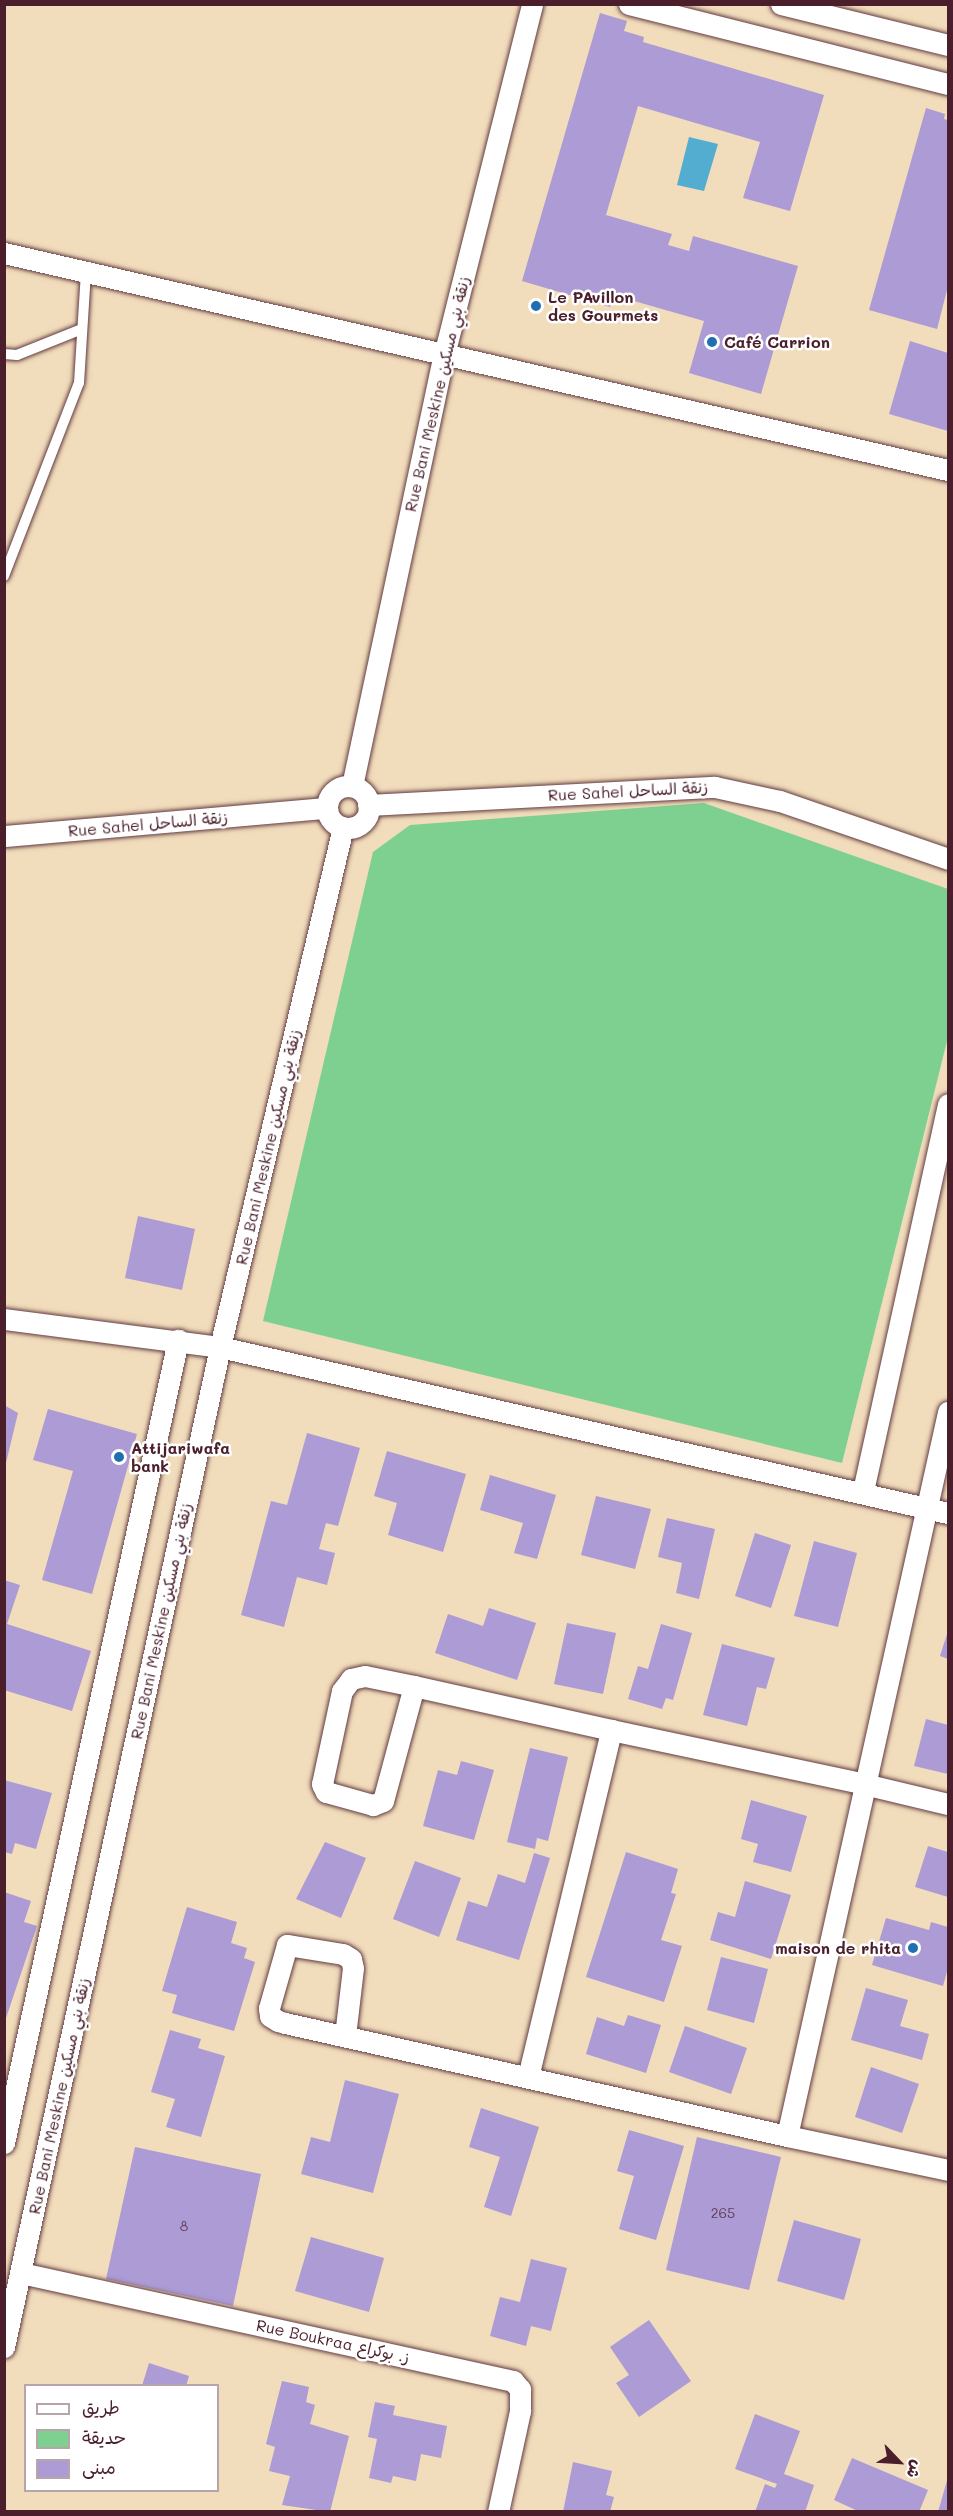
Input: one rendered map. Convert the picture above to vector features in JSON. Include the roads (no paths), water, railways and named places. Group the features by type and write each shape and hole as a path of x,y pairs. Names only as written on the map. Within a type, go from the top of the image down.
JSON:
{"street":[{"name":"Rue Bani Meskine زنقة بني مسكين","path":"352,786 444,355 532,4"},
{"path":"629,4 948,84"},
{"path":"781,4 948,45"},
{"path":"4,253 948,470"},
{"path":"352,786 365,794 368,805 362,823 343,827 333,823 327,808 337,789 352,786"},
{"name":"Rue Sahel زنقة الساحل","path":"368,805 715,787 780,801 948,859"},
{"name":"Rue Sahel زنقة الساحل","path":"4,836 327,808"},
{"name":"Rue Bani Meskine زنقة بني مسكين","path":"4,2347 220,1347 343,827"},
{"path":"863,1491 948,1104"},
{"path":"4,1319 220,1347 863,1491 948,1513"},
{"path":"4,2143 10,2092 178,1340"},
{"path":"787,2136 948,1412"},
{"path":"414,1686 382,1801 373,1805 326,1792 322,1784 346,1684 365,1676 414,1686 611,1730 864,1784 948,1804"},
{"path":"528,2077 611,1730"},
{"path":"345,2036 353,1968 351,1959 343,1954 287,1945 283,1950 270,2016 285,2023 948,2170"},
{"name":"Rue Boukraa ز. بوكراع","path":"21,2273 513,2381 520,2389 520,2411 498,2511"}],"lane":[{"path":"4,576 79,383 86,272"},
{"path":"4,354 16,355 82,329"}],"water":[{"path":"689,137 718,144 704,191 677,185"}],"place":[{"name":"Le PAvillon des Gourmets","path":"536,306"},
{"name":"Café Carrion","path":"712,342"},
{"name":"Attijariwafa bank","path":"119,1457"},
{"name":"maison de rhita","path":"913,1948"}]}
